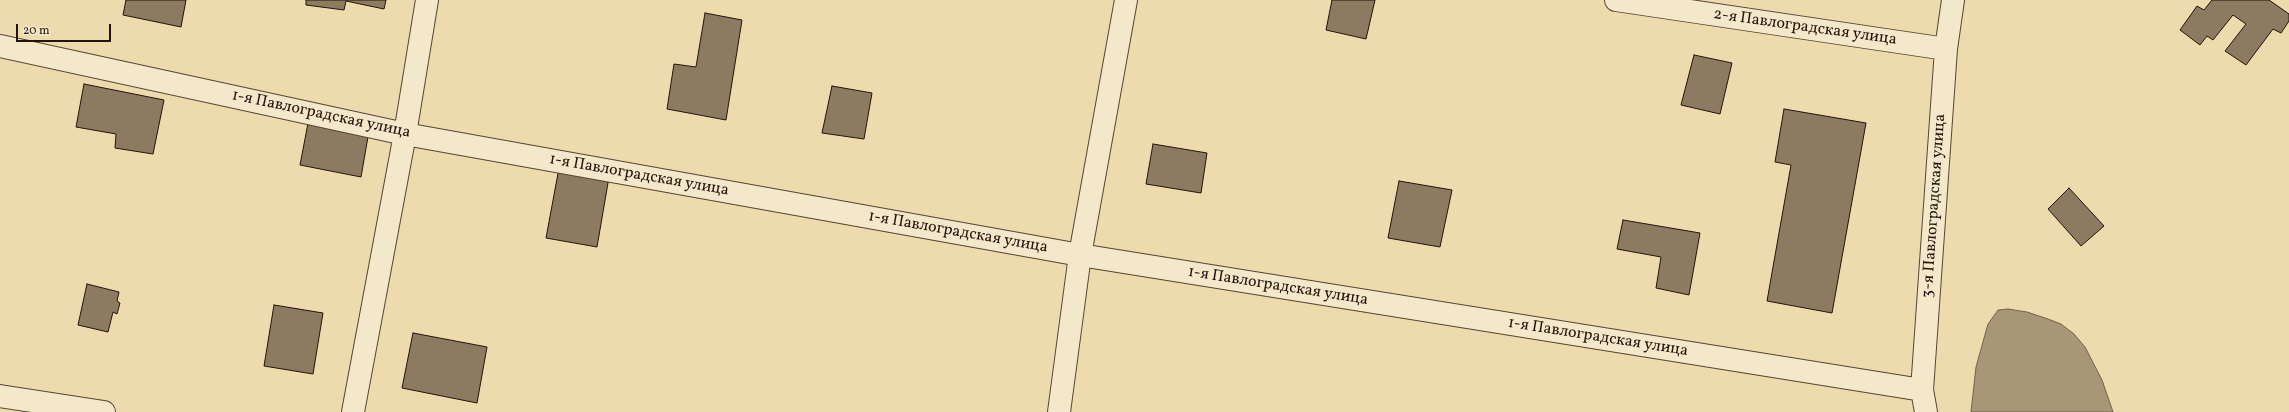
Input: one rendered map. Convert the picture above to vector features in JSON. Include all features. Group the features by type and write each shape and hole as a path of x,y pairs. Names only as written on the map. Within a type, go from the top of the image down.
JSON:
{"street":[{"path":"353,412 405,134 427,0"},
{"path":"1059,412 1080,255 1126,0"},
{"name":"2-я Павлоградская улица","path":"1616,0 1946,49"},
{"name":"3-я Павлоградская улица","path":"1926,412 1922,390 1946,49 1953,0"},
{"name":"1-я Павлоградская улица","path":"0,46 405,134 1080,255 1922,390"},
{"path":"0,396 104,412"}],"shaded area":[{"path":"2008,309 2027,312 2048,319 2061,324 2074,334 2085,347 2102,380 2113,412 1971,412 1976,367 1988,324 1998,310"}],"building":[{"path":"126,0 186,0 181,27 123,15"},
{"path":"306,0 386,0 384,9 346,1 344,10 306,5"},
{"path":"1332,0 1375,0 1366,39 1326,30"},
{"path":"2212,0 2269,0 2289,14 2289,21 2281,33 2273,29 2246,65 2225,51 2246,24 2233,15 2213,40 2207,36 2200,45 2180,30 2197,6 2204,10"},
{"path":"705,13 742,20 726,120 667,109 674,64 696,67"},
{"path":"1694,55 1732,63 1720,114 1681,105"},
{"path":"84,84 164,100 153,154 115,148 116,134 76,127"},
{"path":"832,86 872,93 864,139 822,133"},
{"path":"1784,109 1866,123 1832,313 1767,301 1791,165 1775,162"},
{"path":"309,118 369,131 361,177 300,165"},
{"path":"1153,144 1207,153 1201,193 1146,184"},
{"path":"559,168 609,177 597,247 546,238"},
{"path":"1399,181 1452,190 1440,247 1388,238"},
{"path":"2069,188 2104,226 2081,246 2048,209"},
{"path":"1623,220 1700,233 1689,295 1656,288 1661,257 1617,249"},
{"path":"87,284 119,292 117,301 120,303 117,314 113,312 108,332 78,325"},
{"path":"274,305 323,313 313,374 264,366"},
{"path":"413,333 487,347 477,403 402,388"}]}
